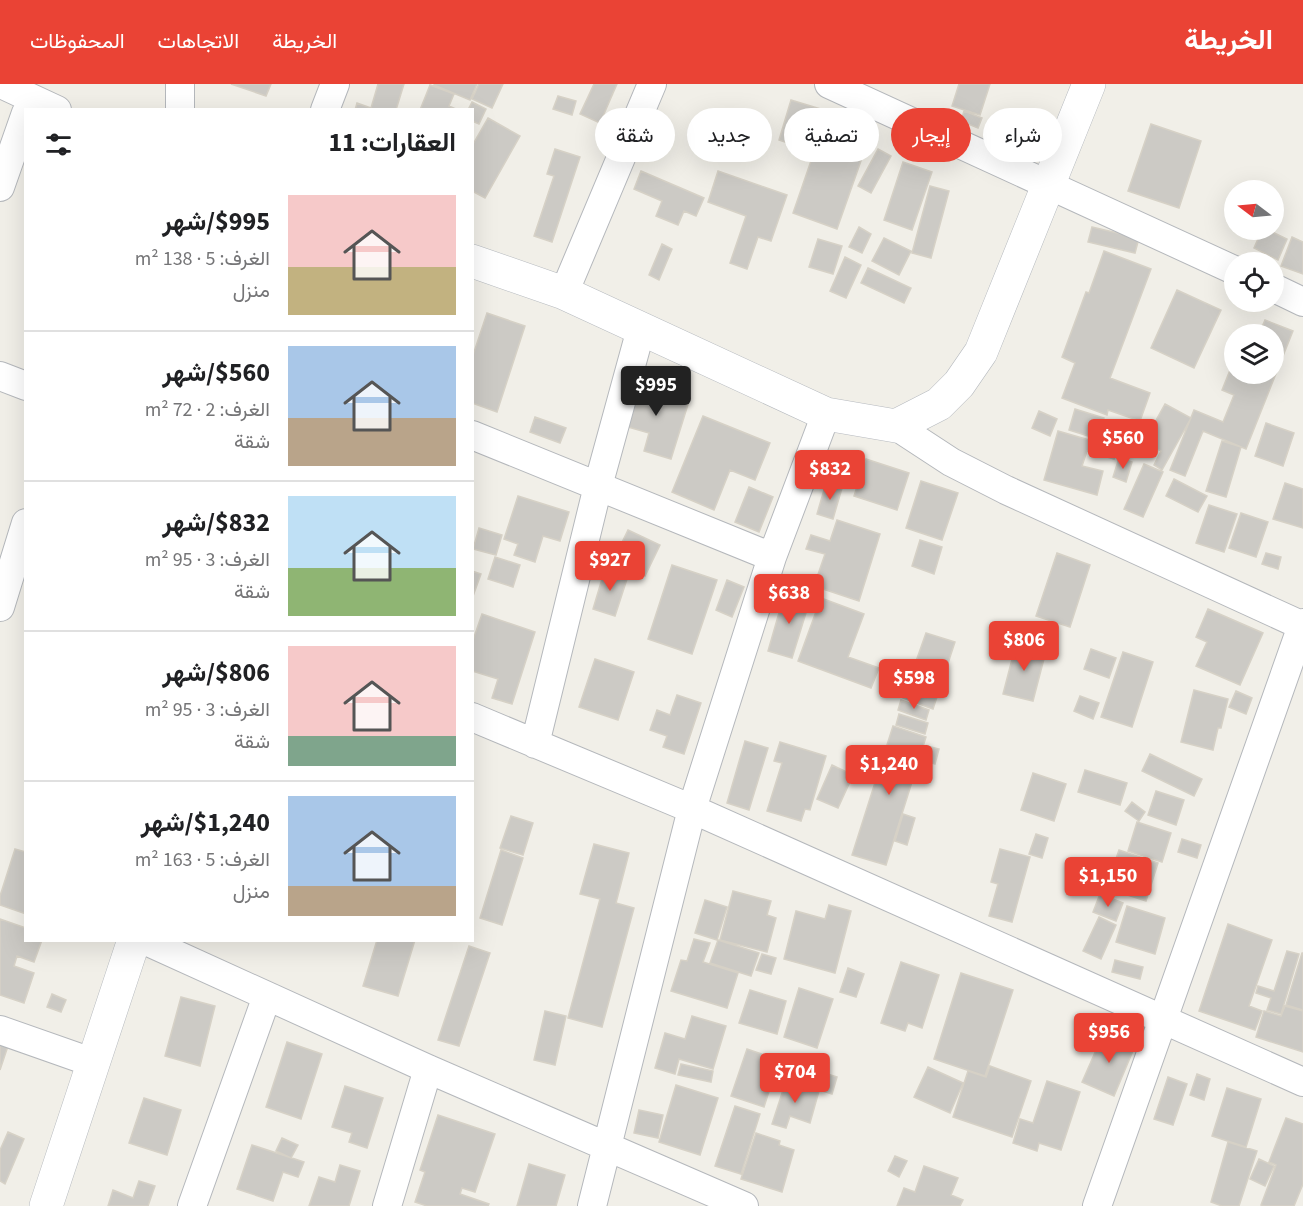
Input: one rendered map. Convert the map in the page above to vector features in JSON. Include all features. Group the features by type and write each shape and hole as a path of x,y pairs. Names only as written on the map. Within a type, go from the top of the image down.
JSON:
{"main road":[{"path":"474,262 564,293 826,414 896,426 939,404 959,384 981,352 1089,84"},
{"path":"46,1206 133,942"}],"street":[{"path":"1,84 28,107"},
{"path":"180,84 180,108"},
{"path":"326,108 335,84"},
{"path":"564,293 652,84"},
{"path":"829,84 1224,265"},
{"path":"0,187 24,118"},
{"path":"1284,293 1303,302"},
{"path":"535,744 598,486 641,329"},
{"path":"0,376 24,385"},
{"path":"592,1206 692,809 772,557 826,414"},
{"path":"896,426 951,462 1006,490 1303,625 1097,1206"},
{"path":"474,436 772,557"},
{"path":"0,607 24,529"},
{"path":"474,718 692,809 1303,1082"},
{"path":"148,942 428,1069 744,1206"},
{"path":"192,1206 267,996"},
{"path":"0,1030 94,1063"},
{"path":"387,1206 428,1069"}],"building":[{"path":"231,84 271,84 266,96"},
{"path":"378,84 404,84 397,108 371,108"},
{"path":"435,84 477,84 470,100"},
{"path":"479,84 503,84 492,108 472,99"},
{"path":"594,84 617,84 607,108 595,108 595,121 580,114"},
{"path":"959,84 990,84 980,115 971,112 971,108 952,106"},
{"path":"430,85 454,94 449,106 454,108 421,108"},
{"path":"558,96 576,101 572,115 553,109"},
{"path":"791,100 817,108 789,108"},
{"path":"472,102 486,109 479,124 474,122 474,108 469,108"},
{"path":"357,103 371,108 356,108"},
{"path":"971,114 982,118 978,128 971,125"},
{"path":"488,118 520,136 485,198 474,192 474,142"},
{"path":"784,123 784,142 779,140"},
{"path":"1151,124 1201,141 1179,208 1128,191"},
{"path":"555,149 580,157 552,242 534,236 554,176 547,174"},
{"path":"879,150 891,156 871,193 858,186 871,162 879,162"},
{"path":"811,162 861,162 837,229 793,213"},
{"path":"903,162 932,172 912,230 884,220"},
{"path":"641,171 704,198 696,216 684,211 678,225 656,216 662,201 634,189"},
{"path":"718,171 787,195 771,241 758,237 747,269 730,263 746,216 708,202"},
{"path":"930,186 949,191 931,258 912,253"},
{"path":"859,227 871,234 862,253 849,247"},
{"path":"1092,227 1139,238 1135,253 1088,242"},
{"path":"1292,237 1303,242 1303,274 1284,267 1284,258"},
{"path":"884,238 911,251 899,275 872,261"},
{"path":"818,239 842,246 833,274 809,267"},
{"path":"1287,239 1281,252 1262,252 1254,248 1258,240"},
{"path":"662,244 672,249 659,280 649,275"},
{"path":"1104,251 1151,269 1110,378 1150,393 1140,421 1108,410 1107,415 1062,398 1075,363 1062,357"},
{"path":"845,257 861,265 846,298 830,291"},
{"path":"868,268 911,288 904,303 861,283"},
{"path":"1177,290 1221,310 1194,368 1151,348"},
{"path":"487,313 525,326 497,412 474,404 474,352"},
{"path":"1265,320 1275,324 1263,324"},
{"path":"1284,327 1293,331 1284,354"},
{"path":"634,382 690,398 671,459 644,451 649,433 621,425"},
{"path":"1224,384 1272,384 1246,449 1203,431 1185,476 1170,470 1194,410 1223,422 1234,395 1222,390"},
{"path":"1165,404 1191,418 1162,470 1154,465 1161,451 1144,442"},
{"path":"1075,409 1104,418 1098,439 1069,430"},
{"path":"1039,411 1057,419 1050,436 1032,428"},
{"path":"703,416 770,443 755,480 730,470 714,510 672,492"},
{"path":"535,417 566,428 560,443 530,432"},
{"path":"1266,423 1294,433 1283,466 1255,456"},
{"path":"1107,428 1122,433 1114,459 1087,451 1082,466 1103,471 1097,495 1044,480 1058,431 1103,444"},
{"path":"1222,441 1241,447 1226,497 1206,491"},
{"path":"1119,458 1132,462 1126,482 1113,477"},
{"path":"866,459 909,473 897,510 854,496"},
{"path":"1144,464 1163,472 1143,517 1124,509"},
{"path":"1174,479 1207,496 1198,512 1166,496"},
{"path":"921,481 958,493 942,540 906,528"},
{"path":"826,483 842,488 833,519 817,514"},
{"path":"1285,483 1303,489 1303,528 1273,519"},
{"path":"749,487 773,497 759,532 735,522"},
{"path":"518,496 569,512 560,541 543,536 535,562 514,555 518,544 504,539"},
{"path":"1209,505 1237,514 1224,552 1196,543"},
{"path":"1241,513 1268,522 1256,557 1229,548"},
{"path":"837,520 880,534 859,601 814,586 825,554 806,549 811,535 830,541"},
{"path":"479,528 502,535 496,555 474,549"},
{"path":"628,530 660,545 645,576 613,561"},
{"path":"920,540 942,547 934,574 912,566"},
{"path":"1057,553 1090,565 1070,627 1036,616"},
{"path":"1266,553 1281,557 1278,569 1262,564"},
{"path":"495,557 520,565 513,587 488,579"},
{"path":"672,565 717,580 692,654 648,639"},
{"path":"605,569 628,576 615,616 593,609"},
{"path":"474,572 481,574 474,593"},
{"path":"727,580 744,587 732,617 716,610"},
{"path":"785,592 810,600 792,658 768,651"},
{"path":"821,598 864,614 848,657 879,668 871,688 798,661"},
{"path":"1208,609 1263,633 1240,685 1196,666 1207,642 1196,637"},
{"path":"482,614 535,632 512,704 492,698 498,679 474,672 474,637"},
{"path":"926,633 955,642 933,709 903,698"},
{"path":"1016,644 1046,651 1033,701 1003,694"},
{"path":"1091,649 1116,658 1109,678 1084,669"},
{"path":"1123,652 1153,662 1132,727 1101,717"},
{"path":"595,659 634,672 618,720 579,707"},
{"path":"1194,690 1228,699 1213,750 1181,742"},
{"path":"1236,691 1252,698 1246,714 1229,707"},
{"path":"677,695 701,703 684,754 663,747 667,736 650,730 657,710 670,715"},
{"path":"1080,696 1099,703 1093,719 1074,711"},
{"path":"901,700 929,710 926,720 898,710"},
{"path":"899,714 928,723 925,734 896,725"},
{"path":"893,726 926,737 886,865 852,855"},
{"path":"745,741 768,748 749,810 727,803"},
{"path":"780,742 826,756 810,810 805,809 801,821 767,811 782,763 774,761"},
{"path":"927,746 939,749 935,764 923,760"},
{"path":"1150,754 1202,779 1194,796 1142,771"},
{"path":"832,765 853,775 838,808 817,799"},
{"path":"1085,770 1127,783 1120,805 1078,792"},
{"path":"1033,773 1066,784 1054,821 1021,810"},
{"path":"1156,791 1184,800 1176,825 1148,815"},
{"path":"1132,802 1145,812 1139,821 1125,811"},
{"path":"903,814 915,818 907,845 895,841"},
{"path":"511,816 533,823 523,855 500,848"},
{"path":"1137,822 1171,833 1162,862 1128,851"},
{"path":"1036,834 1048,838 1042,858 1029,854"},
{"path":"1182,839 1201,845 1197,858 1178,852"},
{"path":"594,844 629,853 616,903 634,908 602,1027 568,1018 600,899 580,894"},
{"path":"15,849 24,851 24,913 0,905 0,896"},
{"path":"1000,849 1030,857 1012,922 989,916 998,884 991,882"},
{"path":"501,850 523,858 502,925 480,918"},
{"path":"1119,850 1158,863 1146,901 1106,888"},
{"path":"733,891 771,901 767,915 776,918 767,952 720,940"},
{"path":"1100,894 1123,903 1116,921 1093,912"},
{"path":"705,900 727,907 717,940 695,933"},
{"path":"829,905 851,911 835,973 784,959 796,911 825,919"},
{"path":"1127,906 1165,918 1155,954 1116,942"},
{"path":"1099,917 1116,925 1101,959 1083,951"},
{"path":"0,919 24,927 24,942 41,942 34,962 17,956 14,966 34,973 24,1003 0,995"},
{"path":"1228,924 1272,940 1249,1006 1262,1011 1255,1030 1199,1011"},
{"path":"694,939 710,943 703,962 738,973 727,1008 671,991 681,960 687,961"},
{"path":"718,940 759,953 751,976 710,963"},
{"path":"376,942 414,942 398,996 363,986"},
{"path":"469,946 490,953 459,1046 438,1040"},
{"path":"1287,951 1299,954 1281,1014 1267,1010 1271,998 1256,993 1258,986 1274,991"},
{"path":"1303,953 1303,1010 1286,1005"},
{"path":"762,954 776,958 771,974 756,970"},
{"path":"1115,960 1143,967 1140,979 1112,972"},
{"path":"901,962 939,975 922,1028 908,1023 905,1031 881,1023"},
{"path":"848,968 864,974 856,997 840,992"},
{"path":"961,973 1013,990 985,1076 934,1059"},
{"path":"799,988 833,999 817,1048 784,1037"},
{"path":"750,990 786,1001 777,1034 739,1023"},
{"path":"52,994 66,1000 61,1012 47,1007"},
{"path":"181,997 215,1006 200,1066 165,1056"},
{"path":"1285,1006 1303,1011 1303,1052 1256,1037 1264,1011 1281,1016"},
{"path":"545,1011 566,1016 555,1065 534,1060"},
{"path":"692,1016 726,1026 713,1069 679,1059 675,1074 655,1068 665,1033 685,1039"},
{"path":"1104,1032 1135,1046 1114,1096 1082,1082"},
{"path":"0,1033 11,1037 0,1070"},
{"path":"287,1042 322,1054 301,1119 266,1107"},
{"path":"747,1049 779,1060 764,1107 731,1096"},
{"path":"790,1062 837,1077 832,1094 785,1079"},
{"path":"681,1064 713,1071 711,1082 678,1075"},
{"path":"990,1066 1031,1081 1012,1137 953,1117 968,1071 986,1077"},
{"path":"928,1067 963,1083 950,1113 914,1097"},
{"path":"1197,1074 1210,1079 1204,1100 1190,1095"},
{"path":"1168,1077 1187,1084 1173,1125 1154,1119"},
{"path":"786,1081 819,1091 810,1123 790,1116 786,1128 772,1124"},
{"path":"1047,1081 1080,1092 1061,1150 1039,1143 1037,1151 1013,1143 1020,1119 1033,1123"},
{"path":"676,1085 718,1098 700,1155 659,1142"},
{"path":"345,1086 383,1098 367,1148 349,1142 352,1133 332,1127"},
{"path":"1227,1088 1261,1099 1246,1147 1212,1136"},
{"path":"144,1098 181,1110 167,1155 129,1143"},
{"path":"735,1106 760,1114 741,1174 715,1166"},
{"path":"639,1110 663,1115 658,1138 634,1133"},
{"path":"438,1115 495,1134 475,1192 462,1188 460,1194 489,1204 488,1206 427,1206 415,1202 425,1172 420,1170"},
{"path":"1286,1118 1303,1124 1303,1184 1294,1206 1261,1205 1276,1165 1269,1162"},
{"path":"8,1132 24,1139 5,1184 0,1181 0,1150"},
{"path":"756,1133 780,1141 779,1145 794,1150 782,1192 741,1179"},
{"path":"282,1138 298,1145 291,1158 276,1151"},
{"path":"1228,1142 1257,1151 1239,1206 1222,1206 1211,1202"},
{"path":"252,1145 304,1162 298,1177 283,1172 273,1201 237,1189"},
{"path":"895,1156 907,1161 899,1177 888,1171"},
{"path":"1259,1159 1274,1166 1265,1186 1250,1179"},
{"path":"529,1164 565,1175 556,1206 517,1206"},
{"path":"340,1165 360,1171 349,1206 309,1206 319,1177 335,1182"},
{"path":"924,1166 958,1178 951,1195 963,1200 960,1206 897,1206 904,1188 915,1192"},
{"path":"139,1181 155,1186 148,1206 108,1206 113,1190 133,1198"}]}
